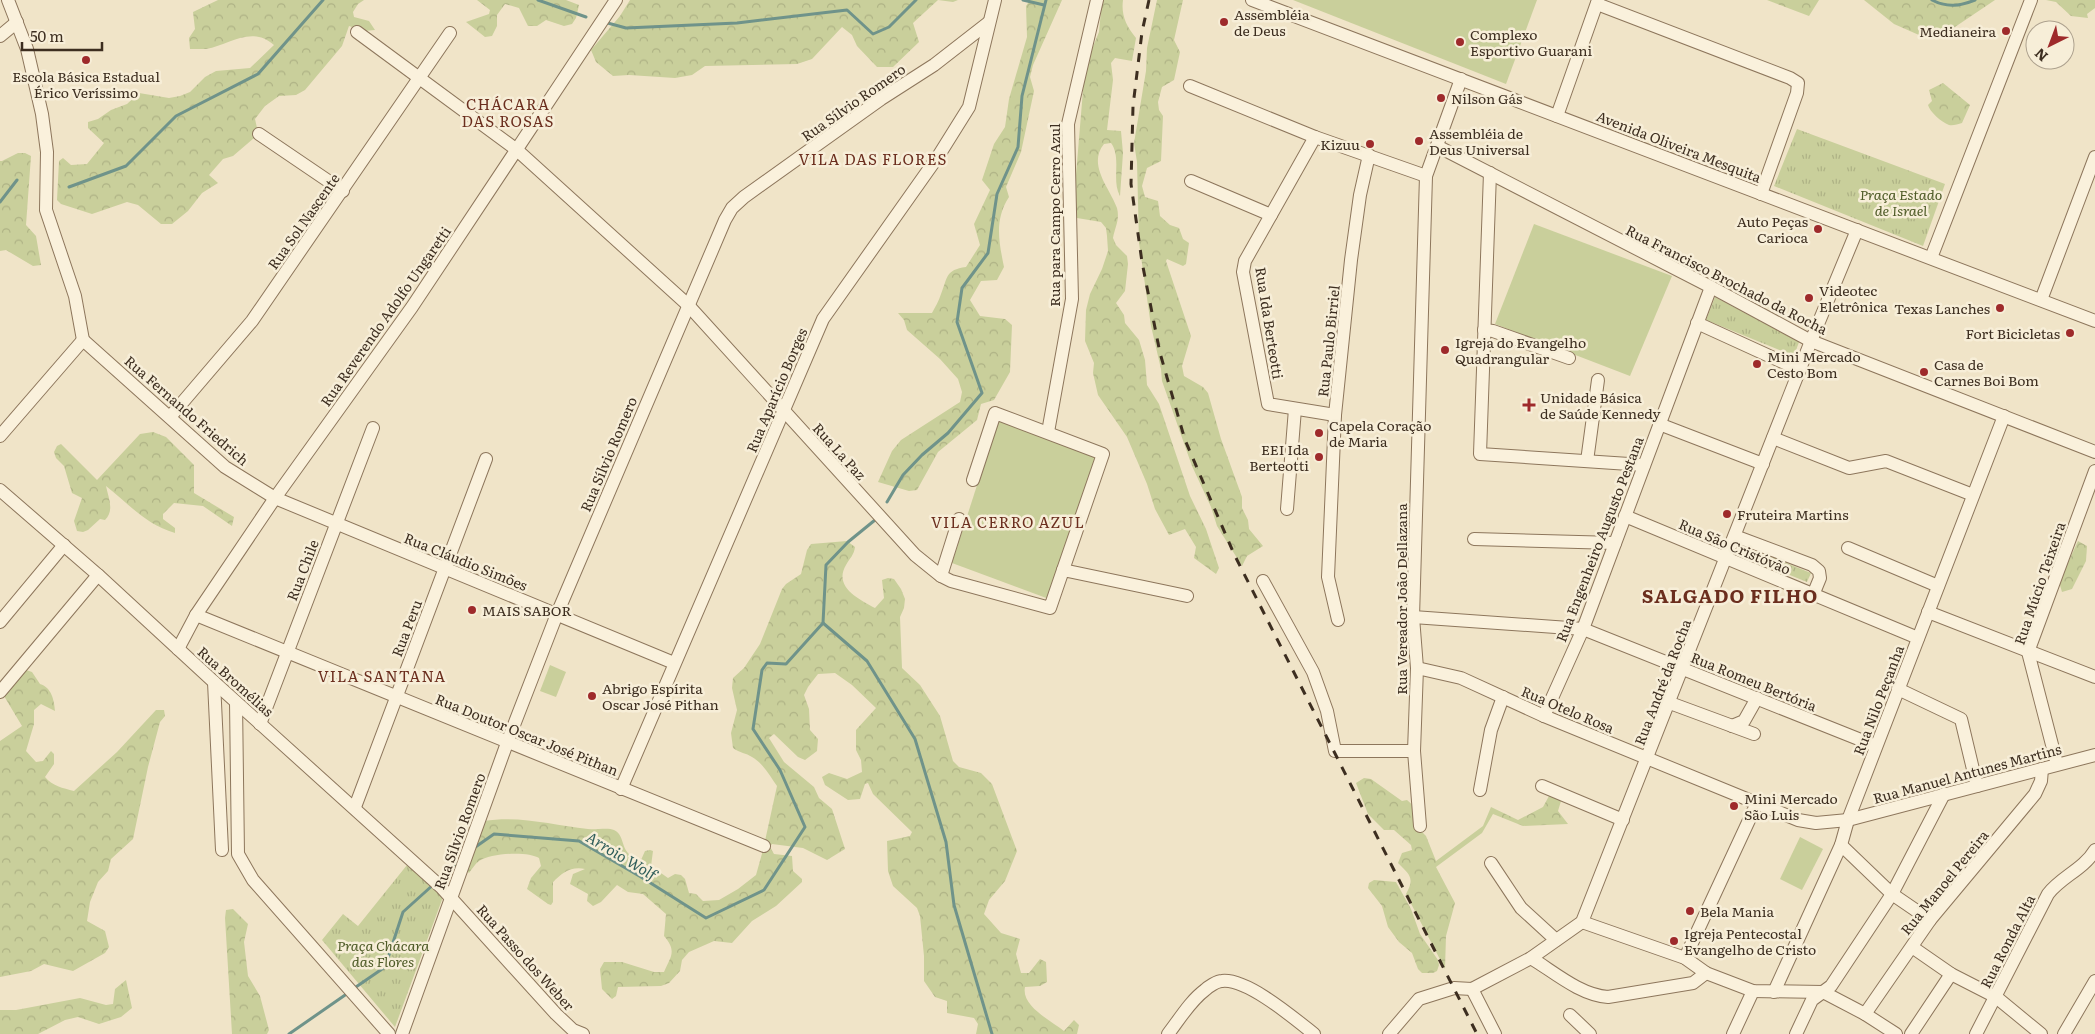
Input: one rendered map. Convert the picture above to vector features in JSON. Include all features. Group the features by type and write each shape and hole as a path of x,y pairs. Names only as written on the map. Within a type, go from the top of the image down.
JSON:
{"street":[{"path":"0,436 83,340 74,296 46,210 47,152 42,114 28,49 8,0"},
{"name":"Rua Reverendo Adolfo Ungaretti","path":"178,649 196,615 275,498 412,306 616,0"},
{"path":"988,23 995,0"},
{"name":"Rua para Campo Cerro Azul","path":"1048,432 1072,299 1068,124 1097,0"},
{"name":"Avenida Oliveira Mesquita","path":"1252,0 2095,321"},
{"path":"1931,258 2031,0"},
{"path":"1556,116 1598,2 1790,78 1798,83 1797,93 1761,194"},
{"path":"0,36 17,22"},
{"name":"Rua Sílvio Romero","path":"402,1034 507,743 557,614 717,237 732,208 744,197 881,99 934,65 988,23"},
{"name":"Rua Aparício Borges","path":"621,789 823,319 854,272 923,178 970,107 988,23"},
{"name":"Rua La Paz","path":"357,32 517,150 688,305 915,555 941,576 951,581 1050,608 1063,570"},
{"name":"Rua Sol Nascente","path":"170,417 252,321 450,33"},
{"name":"Rua Vereador João Dellazana","path":"1420,826 1414,752 1417,668 1413,617 1426,176 1461,79"},
{"path":"1190,86 1316,137 1426,176"},
{"path":"259,134 343,190"},
{"name":"Rua Ida Berteotti","path":"1316,137 1245,260 1243,272 1268,404 1335,415"},
{"name":"Rua Francisco Brochado da Rocha","path":"1438,146 1711,286 1811,341 2095,452"},
{"name":"Rua Paulo Birriel","path":"1338,620 1328,577 1335,415 1351,260 1360,195 1369,155"},
{"path":"2040,300 2095,157"},
{"path":"1490,174 1480,454 1644,465"},
{"path":"1191,181 1271,215"},
{"name":"Rua André da Rocha","path":"1582,922 1648,759 1811,341 1857,230"},
{"name":"Rua Engenheiro Augusto Pestana","path":"1544,716 1583,629 1711,286"},
{"path":"1697,323 1800,370"},
{"path":"1484,330 1493,331 1569,358"},
{"name":"Rua Fernando Friedrich","path":"83,340 225,467 275,498"},
{"path":"1586,461 1598,380"},
{"path":"1287,509 1295,409"},
{"path":"973,480 994,413 1103,454 1063,570 1187,596"},
{"name":"Rua Nilo Peçanha","path":"1774,992 1841,845 1848,820 1876,746 2004,416"},
{"path":"1659,424 1763,464"},
{"name":"Rua Chile","path":"260,724 373,428"},
{"path":"1773,438 1849,468 1886,460 1973,495"},
{"name":"Rua Peru","path":"355,807 486,459"},
{"name":"Rua Múcio Teixeira","path":"2058,764 2028,652 2095,471"},
{"name":"Rua Bromélias","path":"0,490 98,575 260,724 355,807 451,897"},
{"name":"Rua Cláudio Simões","path":"275,498 674,663"},
{"name":"Rua São Cristóvão","path":"1625,516 1918,638"},
{"path":"941,576 959,520"},
{"path":"1735,536 1812,565 1819,571 1820,578 1814,595"},
{"path":"1474,539 1615,544"},
{"path":"0,622 64,545"},
{"path":"1848,548 1938,586"},
{"path":"0,692 98,575"},
{"path":"1263,581 1313,672 1327,711 1335,750 1414,752"},
{"path":"1928,612 2095,678"},
{"name":"Rua Doutor Oscar José Pithan","path":"196,615 764,846"},
{"name":"Rua Romeu Bertória","path":"1413,617 1583,629 1876,746"},
{"name":"Rua Otelo Rosa","path":"1417,668 1461,678 1544,716 1798,820 1816,823 1848,820"},
{"path":"214,682 222,850"},
{"path":"1898,689 1961,719 1977,786"},
{"path":"1480,790 1491,730 1502,697"},
{"path":"1732,726 1744,722 1758,698"},
{"path":"236,702 238,854 253,880 389,1034"},
{"path":"1670,703 1754,734"},
{"name":"Rua Manuel Antunes Martins","path":"1848,820 2095,755"},
{"name":"Rua Manoel Pereira","path":"1865,1014 1930,920 2035,794 2041,781 2042,769"},
{"path":"1542,786 1623,820"},
{"path":"1796,1034 1812,1000 1830,986 1892,894 1944,794"},
{"path":"219,802 237,799"},
{"path":"1685,958 1757,803"},
{"path":"1841,845 1892,894 1930,920"},
{"name":"Rua Ronda Alta","path":"1976,1034 2048,894 2053,887 2085,864 2095,850"},
{"path":"1491,864 1521,908 1556,940"},
{"name":"Rua Passo dos Weber","path":"451,897 556,1014 573,1030 583,1034"},
{"path":"1389,1034 1419,999 1454,988 1472,990 1531,958 1582,922 1685,958 1706,973 1754,991 1823,992 1865,1014 1896,1034"},
{"path":"1912,947 1951,974 1996,997 2041,1034"},
{"path":"1531,958 1582,990 1596,996 1608,997 1693,982 1706,973"},
{"path":"1911,1034 1951,974"},
{"path":"1168,1034 1206,988 1222,981 1243,986 1272,1002 1314,1034"},
{"path":"2064,1034 2090,1002 2095,981"},
{"path":"1472,990 1495,1034"},
{"path":"1733,1034 1754,991"},
{"path":"1570,1015 1590,1034"}],"green space":[{"path":"218,0 364,0 358,4 353,12 354,17 369,21 375,30 364,31 349,26 342,46 305,90 296,95 279,96 265,106 255,119 257,128 254,138 233,156 223,159 209,175 218,183 202,193 188,211 172,224 161,224 138,205 127,202 92,214 61,204 57,200 59,161 63,158 71,165 87,164 104,143 88,128 88,122 127,104 139,93 169,98 180,96 190,92 205,77 216,71 250,68 274,45 265,39 249,36 206,49 190,49 189,38 195,29 193,12"},
{"path":"477,0 566,0 579,5 576,18 572,24 564,26 546,20 537,26 528,26 519,8 505,4 497,15 497,26 492,36 485,37 466,22 489,14 490,10"},
{"path":"630,0 938,0 913,23 919,42 893,67 877,67 857,46 852,35 842,27 812,59 797,64 705,66 692,75 675,78 629,75 613,76 596,62 591,50 620,16"},
{"path":"938,0 958,0 953,2"},
{"path":"1030,0 1062,0 1033,65 1030,77 1034,91 1021,152 1006,187 1009,197 1001,214 999,231 1004,267 997,280 981,281 970,300 980,316 1005,319 1012,325 1010,372 994,400 981,404 977,420 938,452 917,490 909,491 878,482 892,451 901,440 960,402 962,392 958,379 940,359 907,330 904,320 898,313 932,313 948,275 954,270 966,267 980,245 974,224 990,190 982,180 994,144 1005,127 1009,99 1027,37 1026,6"},
{"path":"1102,0 1123,0 1125,20 1136,38 1132,61 1115,58 1111,63 1113,80 1107,130 1121,131 1123,153 1120,196 1116,183 1116,155 1111,143 1104,144 1099,152 1098,160 1102,176 1118,212 1118,220 1113,238 1116,245 1127,256 1125,291 1116,303 1124,315 1125,323 1139,340 1145,360 1147,385 1159,404 1190,496 1206,529 1219,568 1216,574 1194,558 1196,547 1185,529 1169,535 1155,509 1147,484 1127,437 1098,395 1093,373 1094,363 1085,341 1086,310 1090,294 1108,251 1106,228 1101,222 1077,218 1073,211 1085,66 1099,32"},
{"path":"1157,0 1183,0 1174,40 1180,52 1174,80 1162,87 1158,102 1159,110 1163,116 1161,161 1147,168 1142,186 1145,197 1158,201 1160,216 1170,225 1179,228 1183,239 1189,243 1186,264 1183,266 1167,259 1166,261 1191,336 1182,366 1184,376 1203,387 1208,393 1221,439 1242,497 1242,508 1248,520 1249,529 1263,546 1247,556 1242,566 1217,526 1211,507 1192,466 1162,381 1151,326 1139,243 1137,162 1134,143 1146,71 1147,48"},
{"name":"Complexo Esportivo Guarani","path":"1293,0 1537,0 1506,84"},
{"path":"1767,0 1819,0 1809,16"},
{"path":"1864,0 1995,0 1946,33 1928,39 1894,24"},
{"path":"2046,0 2095,0 2095,8 2087,14 2088,18 2071,16 2056,2"},
{"path":"1943,83 1970,105 1962,123 1946,124 1929,108 1928,105 1932,101 1929,90"},
{"name":"Praça Estado de Israel","path":"1797,129 1945,184 1923,246 1774,186"},
{"path":"18,153 25,153 31,156 26,225 36,236 41,265 33,266 6,250 0,251 0,161"},
{"path":"1534,224 1672,276 1630,376 1495,324"},
{"path":"1715,297 1799,342 1794,356 1706,320"},
{"path":"998,420 1096,457 1049,599 952,563"},
{"path":"153,432 166,437 194,465 194,493 234,517 232,526 203,506 174,503 163,514 163,519 175,528 175,533 146,519 106,486 110,503 108,516 105,520 100,519 88,530 83,532 77,531 74,521 82,498 72,493 64,466 56,458 54,452 57,446 61,444 97,480 140,434"},
{"path":"847,541 855,547 843,573 843,580 845,586 855,596 875,608 884,598 882,580 894,579 901,589 905,599 900,617 902,668 920,685 940,716 953,761 959,767 981,773 992,784 1017,851 1005,881 989,900 984,914 1001,933 1020,939 1016,954 1021,973 1029,973 1040,959 1046,962 1047,982 1040,986 1025,987 1027,1000 1038,1012 1064,1031 1074,1020 1079,1025 1077,1034 976,1034 978,1024 974,1018 947,1013 947,1001 935,997 924,981 924,956 920,916 917,908 893,886 888,871 887,841 910,836 912,832 873,794 868,783 865,784 860,799 848,800 825,785 822,777 829,773 847,779 862,772 861,760 856,750 856,730 876,708 852,685 835,673 818,674 804,695 809,709 810,730 818,739 817,751 805,760 798,757 774,734 769,738 784,762 814,787 819,798 832,809 845,849 827,860 803,848 772,844 770,847 774,854 792,856 793,871 802,879 802,882 776,906 752,921 732,943 714,941 689,952 682,960 680,971 669,983 661,986 618,987 616,996 612,999 602,989 600,969 604,962 622,962 654,972 664,972 669,962 672,950 664,936 666,914 643,894 628,892 617,885 601,902 593,906 587,901 588,894 570,884 573,874 585,869 575,868 563,873 553,882 553,902 551,905 548,904 527,889 531,878 541,866 539,858 527,854 492,856 479,861 469,873 466,870 484,821 510,819 588,829 614,830 618,833 626,850 634,858 641,860 645,851 653,851 651,866 668,878 675,874 681,875 685,879 689,893 696,894 703,901 719,900 738,889 756,875 777,786 760,763 733,748 731,733 737,710 732,688 733,678 744,668 760,644 782,589 801,574 807,550 811,544"},
{"path":"2078,541 2087,546 2086,561 2072,589 2062,592 2059,582"},
{"path":"1739,544 1811,573 1807,582 1735,553"},
{"path":"550,665 566,672 556,697 540,691"},
{"path":"26,670 32,672 40,684 50,691 55,711 41,704 34,710 34,724 26,751 36,762 43,761 51,751 54,754 54,764 45,777 54,785 62,788 74,791 117,752 156,710 164,710 165,716 160,722 148,767 133,839 111,859 108,871 98,882 90,902 87,921 105,931 109,947 105,953 73,971 44,964 31,971 0,977 0,741 22,726 4,696"},
{"path":"1364,778 1371,779 1402,801 1407,800 1416,808 1418,828 1426,836 1436,861 1483,826 1491,807 1518,820 1543,807 1549,796 1559,792 1561,801 1558,811 1568,824 1523,826 1493,814 1482,833 1436,867 1455,903 1446,936 1445,969 1406,894 1411,880 1398,863 1402,853 1412,850 1411,845 1394,830 1384,830 1368,814 1356,783"},
{"path":"1800,837 1823,849 1802,890 1780,879"},
{"name":"Praça Chácara das Flores","path":"407,865 443,897 395,1027 322,940 343,914 358,926"},
{"path":"1374,880 1396,882 1411,909 1420,934 1438,960 1437,971 1422,973 1418,969 1412,953 1399,942 1388,927 1382,906 1368,888 1369,883"},
{"path":"233,909 248,924 244,942 248,976 260,996 269,1030 267,1034 232,1034 225,918 226,910"},
{"path":"126,980 132,1008 121,1017 99,1024 78,1017 65,1020 38,1034 0,1034 0,1010 16,1010 80,998 106,1005 113,1004 115,989"}],"waterway":[{"path":"69,187 126,166 176,116 258,74 323,0"},
{"path":"538,0 586,17"},
{"path":"604,22 626,28 737,23 847,10 873,34 889,27 916,0"},
{"path":"1023,0 1044,5"},
{"path":"887,502 903,475 922,455 948,433 982,393 957,322 962,288 988,253 997,194 1018,147 1022,96 1046,0"},
{"path":"1932,0 1938,3 1954,5 1975,0"},
{"path":"0,202 17,180"},
{"name":"Arroio Wolf","path":"474,848 494,834 579,841 706,918 764,890 805,827 780,770 753,729 762,670 767,663 786,664 823,623 826,565 848,542 875,520"},
{"path":"823,623 867,661 915,739 946,842 954,905 992,1034"},
{"name":"Arroio Wolf","path":"439,880 458,863"},
{"name":"Arroio Wolf","path":"353,989 385,967 403,912 434,884"},
{"name":"Arroio Wolf","path":"289,1034 348,993"}],"railway":[{"path":"1149,0 1142,32 1133,106 1131,184 1142,262 1160,353 1185,440 1234,554 1477,1034"}],"place":[{"name":"Assembléia de Deus","path":"1224,22"},
{"name":"Medianeira","path":"2006,31"},
{"name":"Complexo Esportivo Guarani","path":"1460,42"},
{"name":"Escola Básica Estadual Érico Veríssimo","path":"86,60"},
{"name":"Nilson Gás","path":"1441,98"},
{"name":"Assembléia de Deus Universal","path":"1419,141"},
{"name":"Kizuu","path":"1370,144"},
{"name":"Auto Peças Carioca","path":"1818,229"},
{"name":"Videotec Eletrônica","path":"1809,298"},
{"name":"Texas Lanches","path":"2000,308"},
{"name":"Fort Bicicletas","path":"2070,333"},
{"name":"Igreja do Evangelho Quadrangular","path":"1445,350"},
{"name":"Mini Mercado Cesto Bom","path":"1757,364"},
{"name":"Casa de Carnes Boi Bom","path":"1924,372"},
{"name":"Unidade Básica de Saúde Kennedy","path":"1529,405"},
{"name":"Capela Coração de Maria","path":"1319,433"},
{"name":"EEI Ida Berteotti","path":"1319,457"},
{"name":"Fruteira Martins","path":"1727,514"},
{"name":"MAIS SABOR","path":"472,610"},
{"name":"Abrigo Espírita Oscar José Pithan","path":"592,696"},
{"name":"Mini Mercado São Luis","path":"1734,806"},
{"name":"Bela Mania","path":"1690,911"},
{"name":"Igreja Pentecostal Evangelho de Cristo","path":"1674,941"}],"district":[{"name":"CHÁCARA DAS ROSAS","path":"508,112"},
{"name":"VILA DAS FLORES","path":"873,158"},
{"name":"VILA CERRO AZUL","path":"1008,521"},
{"name":"SALGADO FILHO","path":"1730,595"},
{"name":"VILA SANTANA","path":"382,675"}]}
